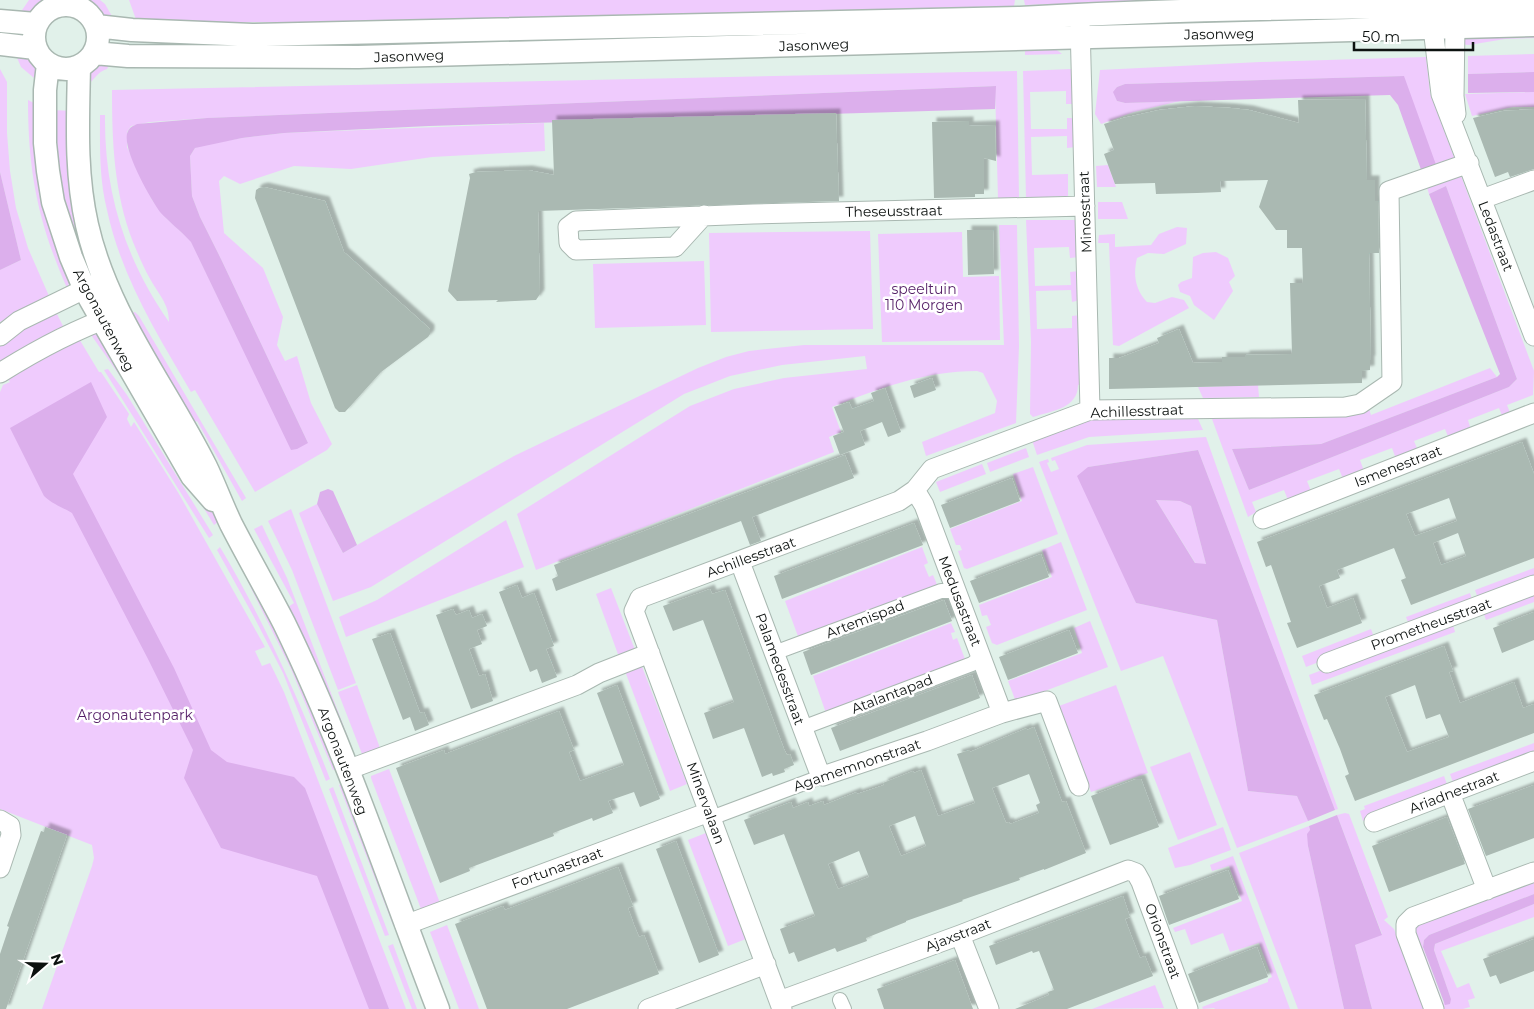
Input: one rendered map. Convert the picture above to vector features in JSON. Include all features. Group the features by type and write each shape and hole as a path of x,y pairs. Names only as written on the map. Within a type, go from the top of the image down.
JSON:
{"street":[{"path":"0,44 41,56 63,69 87,60 98,40 87,12 68,5 54,4 43,14 36,24 34,36 41,56"},
{"name":"Jasonweg","path":"87,12 132,30 252,35 1010,18 1080,14 1442,6 1534,6"},
{"name":"Ledastraat","path":"1442,6 1444,27 1441,94 1534,336"},
{"name":"Minosstraat","path":"1080,14 1090,410"},
{"path":"0,21 36,24"},
{"name":"Jasonweg","path":"87,60 128,56 358,57 1534,25"},
{"name":"Argonautenweg","path":"41,56 44,143 49,179 53,202 68,250 94,284 192,476 230,521 283,622 322,704 438,1009"},
{"name":"Argonautenweg","path":"87,60 78,138 79,182 87,226 94,284"},
{"name":"Achillesstraat","path":"640,598 899,501 915,490 932,469 1090,410 1345,407 1360,404 1392,382 1389,191 1468,163"},
{"path":"1482,199 1534,180"},
{"name":"Theseusstraat","path":"704,215 675,247 576,250 569,243 568,227 576,221 704,215 1085,206"},
{"path":"0,336 20,321 94,284"},
{"path":"0,373 77,329 111,317"},
{"name":"Ismenestraat","path":"1263,518 1534,413"},
{"name":"Medusastraat","path":"915,490 924,505 1002,713"},
{"name":"Palamedesstraat","path":"740,562 802,728 818,769 823,776"},
{"name":"Prometheusstraat","path":"1327,663 1534,585"},
{"name":"Artemispad","path":"774,653 940,591 956,590"},
{"name":"Minervalaan","path":"640,598 634,611 781,1005"},
{"path":"347,770 577,685 650,653"},
{"name":"Atalantapad","path":"802,728 972,664 981,657"},
{"name":"Agamemnonstraat","path":"710,815 927,741 1002,713 1047,701 1079,786"},
{"name":"Ariadnestraat","path":"1374,822 1534,761"},
{"path":"1450,793 1487,890"},
{"name":"Fortunastraat","path":"405,925 710,815"},
{"path":"0,820 10,826 11,835 0,868"},
{"name":"Ajaxstraat","path":"781,1005 1113,875 1128,870 1136,873"},
{"path":"1434,1009 1406,934 1406,924 1413,917 1534,872"},
{"name":"Orionstraat","path":"1136,873 1188,1009"},
{"path":"960,935 989,1009"},
{"path":"648,1009 766,964"}],"green space":[{"path":"29,0 47,0 41,8 34,12 18,16"},
{"path":"87,0 100,0 105,4 113,18 97,13"},
{"path":"129,0 1015,0 1014,6 341,23 254,22 138,25"},
{"path":"1024,0 1494,0 1052,11 1053,4 1025,5"},
{"path":"1534,32 1534,38 1505,39 1469,45 1458,44 1467,35"},
{"path":"1025,45 1049,47 1062,54 1025,55"},
{"path":"15,53 34,63 38,71 40,83 21,67"},
{"path":"1534,54 1534,72 1468,74 1468,56"},
{"path":"1426,57 1430,93 1534,371 1533,395 1507,405 1511,415 1503,418 1499,408 1468,420 1471,430 1449,439 1445,429 1414,441 1418,451 1396,459 1392,448 1360,460 1364,471 1343,479 1339,469 1307,481 1311,491 1288,500 1284,490 1252,502 1256,512 1248,517 1212,419 1341,417 1368,406 1371,415 1490,368 1497,377 1321,444 1232,449 1249,490 1509,387 1517,379 1446,186 1429,194 1403,76 1125,84 1117,87 1114,92 1117,101 1125,103 1180,101 1134,112 1101,124 1095,114 1100,70 1260,62"},
{"path":"111,62 107,69 100,72 85,86 88,75 95,65"},
{"path":"0,69 7,82 7,133 10,171 16,208 28,248 49,296 0,322 0,270 21,260 0,172"},
{"path":"1071,69 1075,104 1066,104 1066,91 1030,92 1031,129 1067,129 1067,118 1076,118 1076,147 1067,148 1067,136 1031,137 1032,175 1068,174 1068,196 1026,198 1023,71"},
{"path":"1017,71 1019,198 998,199 995,86 207,118 150,122 131,126 127,132 127,147 152,200 166,218 191,241 235,333 308,443 200,217 192,196 190,156 195,148 242,138 284,133 544,123 545,151 432,157 351,169 294,166 240,184 224,176 219,181 224,233 263,268 283,317 277,345 285,361 297,356 311,403 332,444 327,450 255,492 195,390 191,392 131,281 113,234 107,210 100,162 100,115 105,115 108,171 120,224 140,274 169,322 169,315 165,304 147,273 133,242 122,205 115,167 112,90"},
{"path":"1534,92 1534,107 1513,107 1472,116 1465,94"},
{"path":"28,100 40,106 73,275 67,288 49,241 37,196 30,150"},
{"path":"51,110 74,111 94,274 89,276 67,232"},
{"path":"1108,165 1116,187 1097,187 1096,166"},
{"path":"1098,202 1122,202 1128,219 1098,219"},
{"path":"1026,220 1078,220 1079,257 1070,258 1069,247 1034,248 1035,286 1071,285 1070,272 1079,271 1080,300 1072,302 1071,290 1036,291 1037,329 1072,328 1072,316 1080,315 1082,384 1078,385 1077,393 1069,404 1033,417 1030,414 1031,342"},
{"path":"999,225 1017,225 1019,346 1016,423 926,456 922,442 995,413 997,401 983,373 977,371 939,374 903,382 832,407 841,432 829,437 834,452 536,570 517,514 690,406 734,389 784,378 867,369 865,356 782,365 730,376 684,394 371,587 333,601 299,513 317,504 343,553 514,456 698,368 726,357 749,351 804,345 1004,345"},
{"path":"1177,227 1187,228 1186,244 1164,254 1148,253 1137,258 1136,282 1147,302 1155,303 1172,297 1184,300 1189,308 1119,346 1113,345 1109,243 1098,243 1099,235 1115,234 1115,247 1151,245 1159,234"},
{"path":"870,231 873,329 711,332 709,233"},
{"name":"speeltuin 110 Morgen","path":"962,232 963,277 999,276 1000,340 882,342 878,234"},
{"path":"1216,252 1228,258 1235,276 1229,282 1233,291 1214,320 1194,305 1190,296 1180,292 1178,285 1192,278 1193,257 1203,253"},
{"path":"704,261 706,325 595,328 593,264"},
{"path":"135,312 246,498 242,501 197,421 194,423 132,313"},
{"path":"57,314 63,326 0,362 0,346 6,340 27,327"},
{"path":"89,332 105,338 218,522 214,525 144,410"},
{"name":"Argonautenpark","path":"78,337 99,372 101,372 129,414 127,419 131,427 134,422 179,494 265,647 255,651 262,666 270,663 284,692 406,1009 42,1009 94,858 92,845 0,809 0,392 3,385 10,382 5,375"},
{"path":"108,369 127,395 213,535 209,538 104,370"},
{"path":"1258,385 1259,397 1203,398 1198,387"},
{"path":"1198,419 1203,430 1089,437 1037,455 1032,440 1088,420"},
{"path":"1206,437 1338,809 1335,810 1198,450 1088,467 1136,603 1217,620 1248,791 1297,796 1308,821 1237,848 1163,656 1121,671 1039,462 1048,459 1049,462 1047,463 1051,472 1059,469 1055,460 1052,461 1051,458 1087,445"},
{"path":"1026,448 1029,457 990,472 987,463"},
{"path":"982,464 986,474 940,492 936,482"},
{"path":"1033,467 1058,534 967,569 964,568 958,551 962,550 960,545 956,545 950,529 1022,501 1013,474"},
{"path":"1156,500 1180,501 1191,506 1206,564 1196,564"},
{"path":"291,509 356,683 338,690 292,570 268,521"},
{"path":"506,520 524,567 346,637 339,617 377,600"},
{"path":"262,525 287,578 352,748 350,748 288,607 294,603 254,529"},
{"path":"1061,542 1087,610 997,645 992,643 986,627 991,625 987,615 982,616 979,605 1052,577 1042,550"},
{"path":"220,547 266,632 293,690 330,779 326,781 283,673 217,550"},
{"path":"922,547 928,563 924,565 929,577 933,575 938,587 799,639 785,601"},
{"path":"1534,568 1534,580 1479,601 1475,590"},
{"path":"251,578 280,634 336,769 333,770 291,669 247,580"},
{"path":"611,588 635,650 619,657 596,594"},
{"path":"1534,590 1534,602 1486,620 1482,609"},
{"path":"1470,593 1473,603 1410,627 1406,617"},
{"path":"1090,621 1108,667 1016,702 1008,681 1082,653 1074,628"},
{"path":"1452,621 1455,632 1312,685 1309,675"},
{"path":"951,623 955,632 951,633 953,640 957,638 966,662 827,716 813,676"},
{"path":"1371,629 1375,640 1306,667 1302,656"},
{"path":"641,664 687,784 670,791 625,671"},
{"path":"357,685 380,748 362,754 338,692"},
{"path":"1116,685 1148,773 1091,792 1059,706"},
{"path":"1534,743 1534,755 1454,785 1450,774"},
{"path":"1190,752 1217,825 1178,840 1150,767"},
{"path":"389,769 440,903 423,910 371,778 371,776"},
{"path":"1444,776 1448,787 1363,821 1360,811 1365,809 1364,806"},
{"path":"343,783 396,924 393,925 339,785"},
{"path":"333,787 389,935 385,936 329,789"},
{"path":"1349,814 1388,917 1384,920 1394,929 1424,1009 1372,1009 1355,945 1382,934 1337,815"},
{"path":"1309,826 1308,846 1344,1009 1298,1009 1239,853"},
{"path":"1223,827 1231,850 1190,865 1175,868 1168,848"},
{"path":"711,831 751,937 728,946 688,840"},
{"path":"1233,856 1290,1009 1203,1009 1202,1007 1268,982 1268,979 1272,977 1259,943 1230,952 1223,933 1191,945 1185,929 1175,932 1173,928 1242,901 1229,866 1212,871 1210,865"},
{"path":"1534,878 1534,894 1429,935 1424,940 1423,948 1443,1003 1451,999 1434,950 1435,944 1534,904 1534,917 1441,951 1457,988 1469,983 1475,998 1468,1000 1470,1007 1463,1009 1440,1009 1412,934 1413,926"},
{"path":"447,925 479,1009 459,1009 430,932"},
{"path":"393,944 417,1009 412,1009 388,946"},
{"path":"1155,985 1164,1008 1092,1009"}],"shaded area":[{"path":"1534,72 1534,92 1468,93 1468,74"},
{"path":"1404,76 1439,173 1424,178 1398,105 1390,95 1125,103 1117,101 1113,92 1117,87 1125,84"},
{"path":"996,86 995,109 429,126 284,133 242,138 195,148 190,156 192,196 200,217 308,443 291,450 191,242 155,205 137,172 128,148 127,138 128,131 137,124 207,118"},
{"path":"0,172 21,260 0,270"},
{"path":"1446,186 1517,379 1509,387 1249,490 1232,449 1321,444 1497,377 1500,374 1429,194"},
{"path":"91,382 107,417 73,474 174,668 211,750 227,762 294,777 305,788 389,1009 369,1009 317,876 221,848 184,778 193,750 148,659 72,513 44,496 10,428"},
{"path":"1198,450 1335,810 1308,821 1297,796 1248,791 1217,620 1136,603 1077,476 1088,467","holes":["1156,500 1180,501 1191,506 1206,564 1195,563"]},
{"path":"328,489 333,491 357,545 343,553 317,504 320,492"},
{"path":"1337,815 1382,935 1355,945 1372,1009 1344,1009 1308,846 1307,834 1310,830 1309,826"},
{"path":"1534,894 1534,904 1435,944 1434,950 1451,999 1450,1004 1445,1005 1423,947 1424,940 1429,935"}],"building":[{"path":"1365,99 1367,180 1375,180 1375,201 1378,201 1379,253 1369,253 1371,360 1370,370 1362,371 1362,383 1109,389 1109,358 1119,358 1159,343 1157,338 1179,329 1193,363 1222,362 1222,357 1292,354 1290,283 1303,283 1302,248 1287,248 1287,230 1276,230 1259,207 1268,180 1220,181 1221,192 1197,193 1156,194 1155,183 1115,184 1104,154 1114,150 1104,124 1159,110 1195,106 1249,110 1299,123 1298,100"},
{"path":"1534,109 1534,169 1510,177 1508,172 1495,177 1473,118 1503,111"},
{"path":"836,113 839,201 538,211 540,294 536,300 457,301 448,291 470,178 469,174 476,172 528,170 554,175 552,120"},
{"path":"969,121 969,126 995,125 996,161 984,158 984,194 975,194 975,197 934,198 932,122"},
{"path":"264,187 325,201 344,252 430,329 428,337 381,372 345,412 339,412 335,408 255,198 256,190"},
{"path":"967,230 993,230 994,274 968,275"},
{"path":"932,378 936,390 914,398 910,386"},
{"path":"885,388 901,432 888,437 882,422 860,431 865,445 840,455 833,436 844,432 834,407 849,402 852,409 874,401 871,393"},
{"path":"1522,442 1534,474 1534,558 1411,605 1401,580 1406,578 1394,548 1337,570 1340,578 1319,586 1327,608 1353,598 1362,623 1297,648 1287,623 1291,622 1271,565 1266,567 1257,542","holes":["1449,498 1457,521 1415,536 1406,514","1458,533 1466,556 1441,565 1433,543"]},
{"path":"845,455 854,478 752,517 761,541 750,545 741,521 556,591 552,579 558,576 554,565"},
{"path":"1012,478 1020,501 950,528 941,505"},
{"path":"914,523 923,545 782,599 774,576"},
{"path":"1041,554 1049,577 979,603 970,581"},
{"path":"517,585 522,598 534,593 554,646 546,649 557,677 542,683 537,669 530,672 499,592"},
{"path":"710,589 712,594 725,590 784,749 787,755 790,754 794,765 784,769 785,772 773,776 772,773 762,777 744,728 713,739 704,713 734,702 703,620 673,631 663,606"},
{"path":"944,600 952,621 811,675 803,652"},
{"path":"453,609 456,615 469,610 472,618 482,614 487,626 477,630 482,644 469,649 479,676 485,674 493,701 471,709 436,615"},
{"path":"1534,612 1534,640 1502,653 1493,628"},
{"path":"1069,630 1078,653 1008,680 999,657"},
{"path":"390,633 420,713 424,712 429,725 415,731 410,717 403,720 372,639"},
{"path":"1444,646 1453,671 1449,672 1460,703 1514,682 1523,708 1534,704 1534,733 1355,801 1345,776 1349,774 1340,749 1327,719 1324,720 1314,695","holes":["1415,685 1426,719 1440,714 1449,737 1407,752 1385,697"]},
{"path":"972,675 980,698 840,751 831,728"},
{"path":"617,685 660,799 640,807 634,792 608,801 613,813 593,821 592,818 553,833 554,836 469,868 470,871 440,883 396,768 444,750 445,754 559,711 574,750 569,752 580,781 624,765 597,693"},
{"path":"1034,727 1062,802 1066,801 1086,853 1019,878 1020,880 906,921 866,938 867,941 837,952 835,948 798,962 794,952 789,954 780,929 815,916 784,834 754,845 744,820 791,802 793,808 808,802 809,806 823,801 824,805 857,792 857,794 884,785 883,783 913,771 914,773 921,770 938,816 975,803 957,754 970,750 970,752 1027,728 1027,730","holes":["1029,774 1040,803 1036,805 1039,813 1010,824 1009,822 1006,823 992,788","915,816 926,846 901,856 889,826","859,851 869,877 838,889 828,864"]},
{"path":"1136,779 1141,779 1159,827 1110,845 1091,796"},
{"path":"1534,785 1534,838 1486,856 1468,809"},
{"path":"1447,817 1465,864 1389,892 1372,846"},
{"path":"45,827 67,835 6,1009 0,1009 0,954 9,927 7,926 41,831 44,832"},
{"path":"676,841 719,955 699,963 656,849"},
{"path":"618,867 633,906 628,908 634,925 639,937 644,935 659,974 567,1009 487,1009 455,924 503,906 505,910"},
{"path":"1228,870 1239,899 1169,925 1159,896"},
{"path":"1123,896 1130,917 1125,919 1131,935 1140,958 1145,956 1153,976 1067,1009 1015,1009 1049,995 1048,992 1054,990 1039,951 1033,953 1032,951 996,965 989,946"},
{"path":"1534,939 1534,971 1500,984 1496,975 1490,977 1483,959"},
{"path":"1257,947 1268,977 1199,1003 1188,974"},
{"path":"955,960 973,1009 884,1009 877,989"}]}
